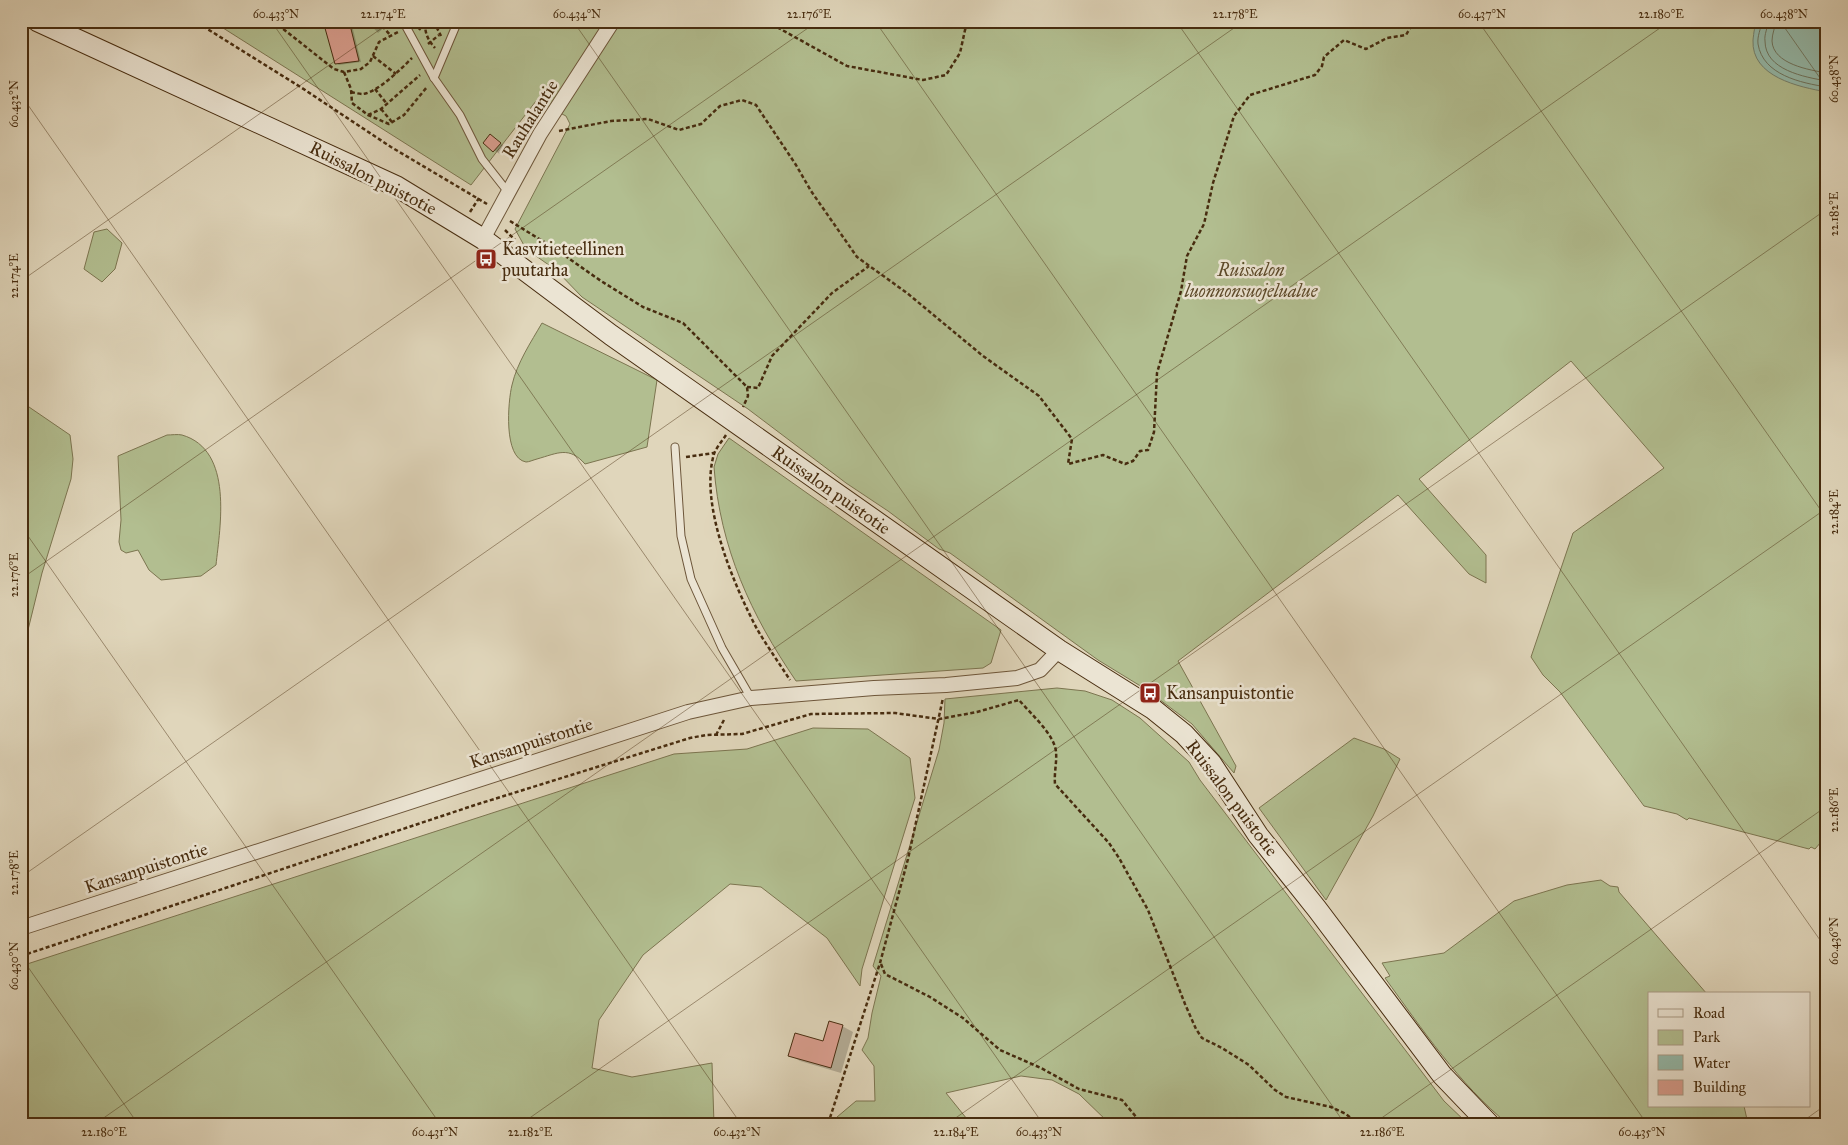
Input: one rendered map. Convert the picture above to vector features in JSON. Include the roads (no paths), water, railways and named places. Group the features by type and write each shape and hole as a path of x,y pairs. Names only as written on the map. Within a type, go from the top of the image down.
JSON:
{"street":[{"name":"Ruissalon puistotie","path":"37,21 396,186 483,239 611,335 1059,650 1153,709 1184,734 1211,764 1258,834 1442,1075 1489,1124"},
{"name":"Rauhalantie","path":"483,239 540,134 614,21"},
{"name":"Kansanpuistontie","path":"21,928 688,712 751,698 874,688 946,685 1017,678 1040,670 1059,650"}],"lane":[{"path":"434,78 458,21"},
{"path":"404,25 434,78 460,115 482,160 508,192"},
{"path":"675,447 681,536 691,579 722,648 751,698"}],"water":[{"path":"1758,21 1827,21 1827,92 1803,87 1779,78 1760,63 1754,53 1753,40"}],"place":[{"name":"Kasvitieteellinen puutarha","path":"486,259"},
{"name":"Kansanpuistontie","path":"1150,693"}],"park label":[{"name":"Ruissalon luonnonsuojelualue","path":"1251,280"}]}
